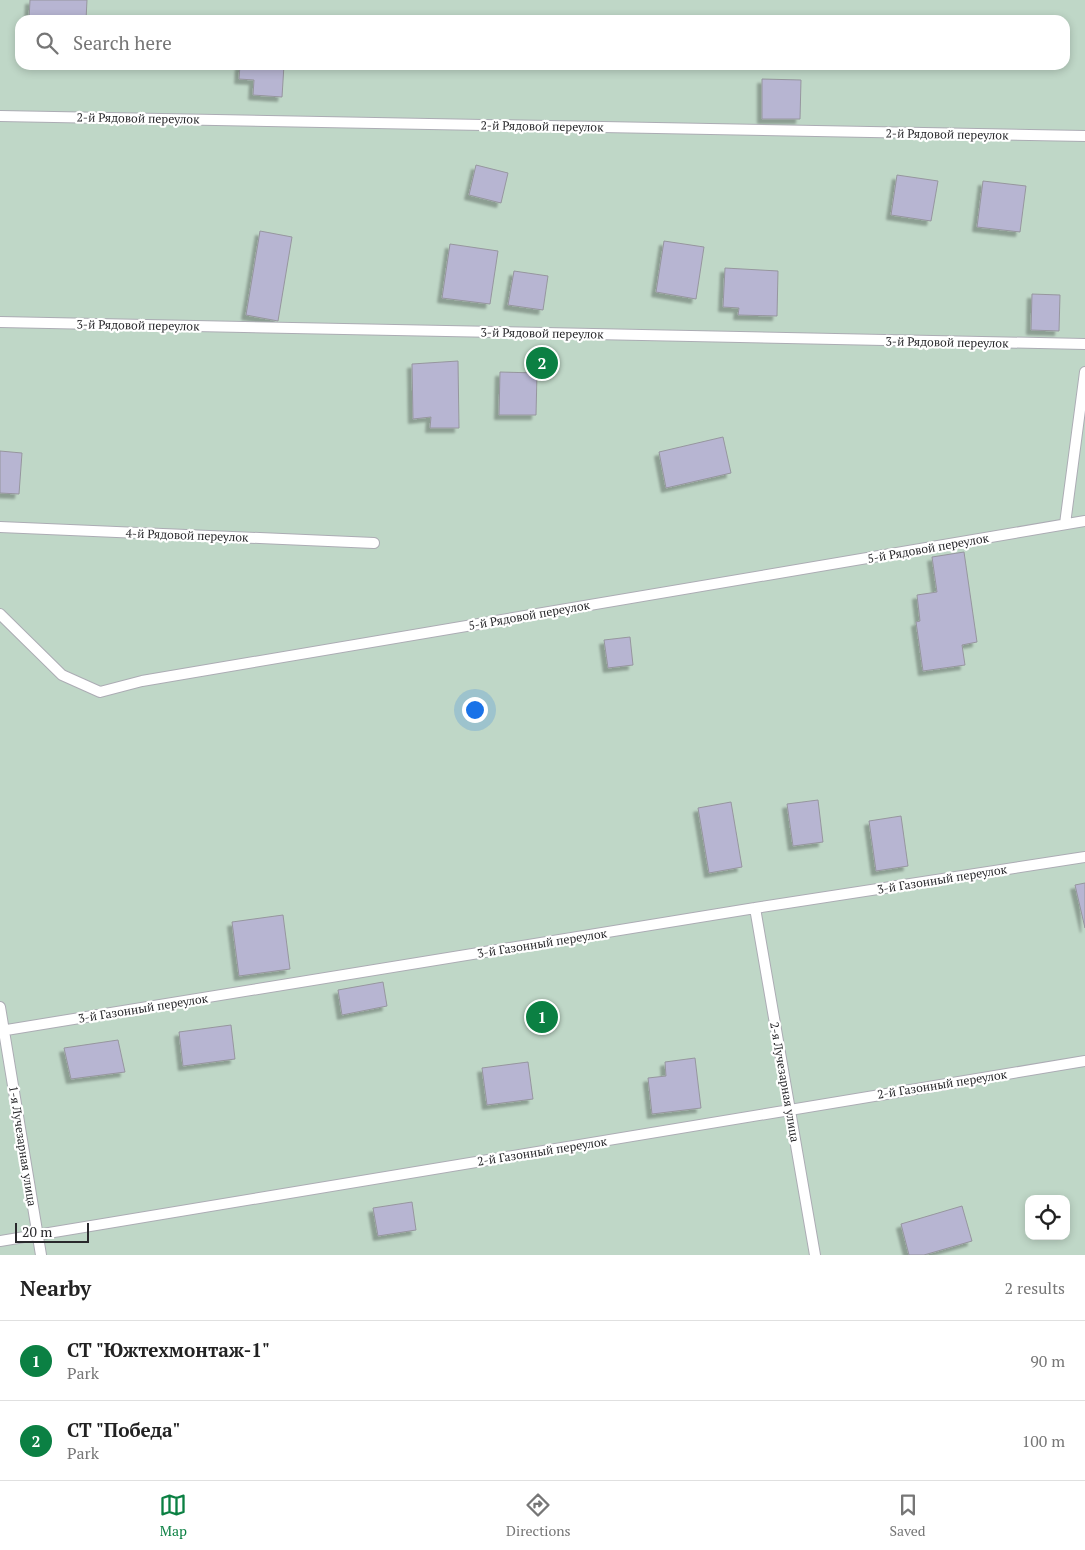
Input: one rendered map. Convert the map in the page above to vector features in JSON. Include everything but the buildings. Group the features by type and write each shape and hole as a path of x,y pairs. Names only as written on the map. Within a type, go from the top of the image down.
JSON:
{"lane":[{"name":"2-й Рядовой переулок","path":"0,116 1085,136"},
{"name":"3-й Рядовой переулок","path":"0,322 1085,344"},
{"path":"1066,524 1085,372"},
{"name":"5-й Рядовой переулок","path":"0,614 62,675 100,692 142,681 1085,521"},
{"name":"4-й Рядовой переулок","path":"0,527 374,543"},
{"name":"3-й Газонный переулок","path":"2,1031 1085,856"},
{"name":"2-я Лучезарная улица","path":"755,908 815,1255"},
{"name":"1-я Лучезарная улица","path":"0,1006 2,1031 41,1255"},
{"name":"2-й Газонный переулок","path":"0,1242 1085,1060"}],"green space":[{"path":"0,0 1085,0 1085,1255 0,1255"}],"place":[{"name":"СТ \"Победа\"","path":"542,363"},
{"name":"СТ \"Южтехмонтаж-1\"","path":"542,1017"}]}
